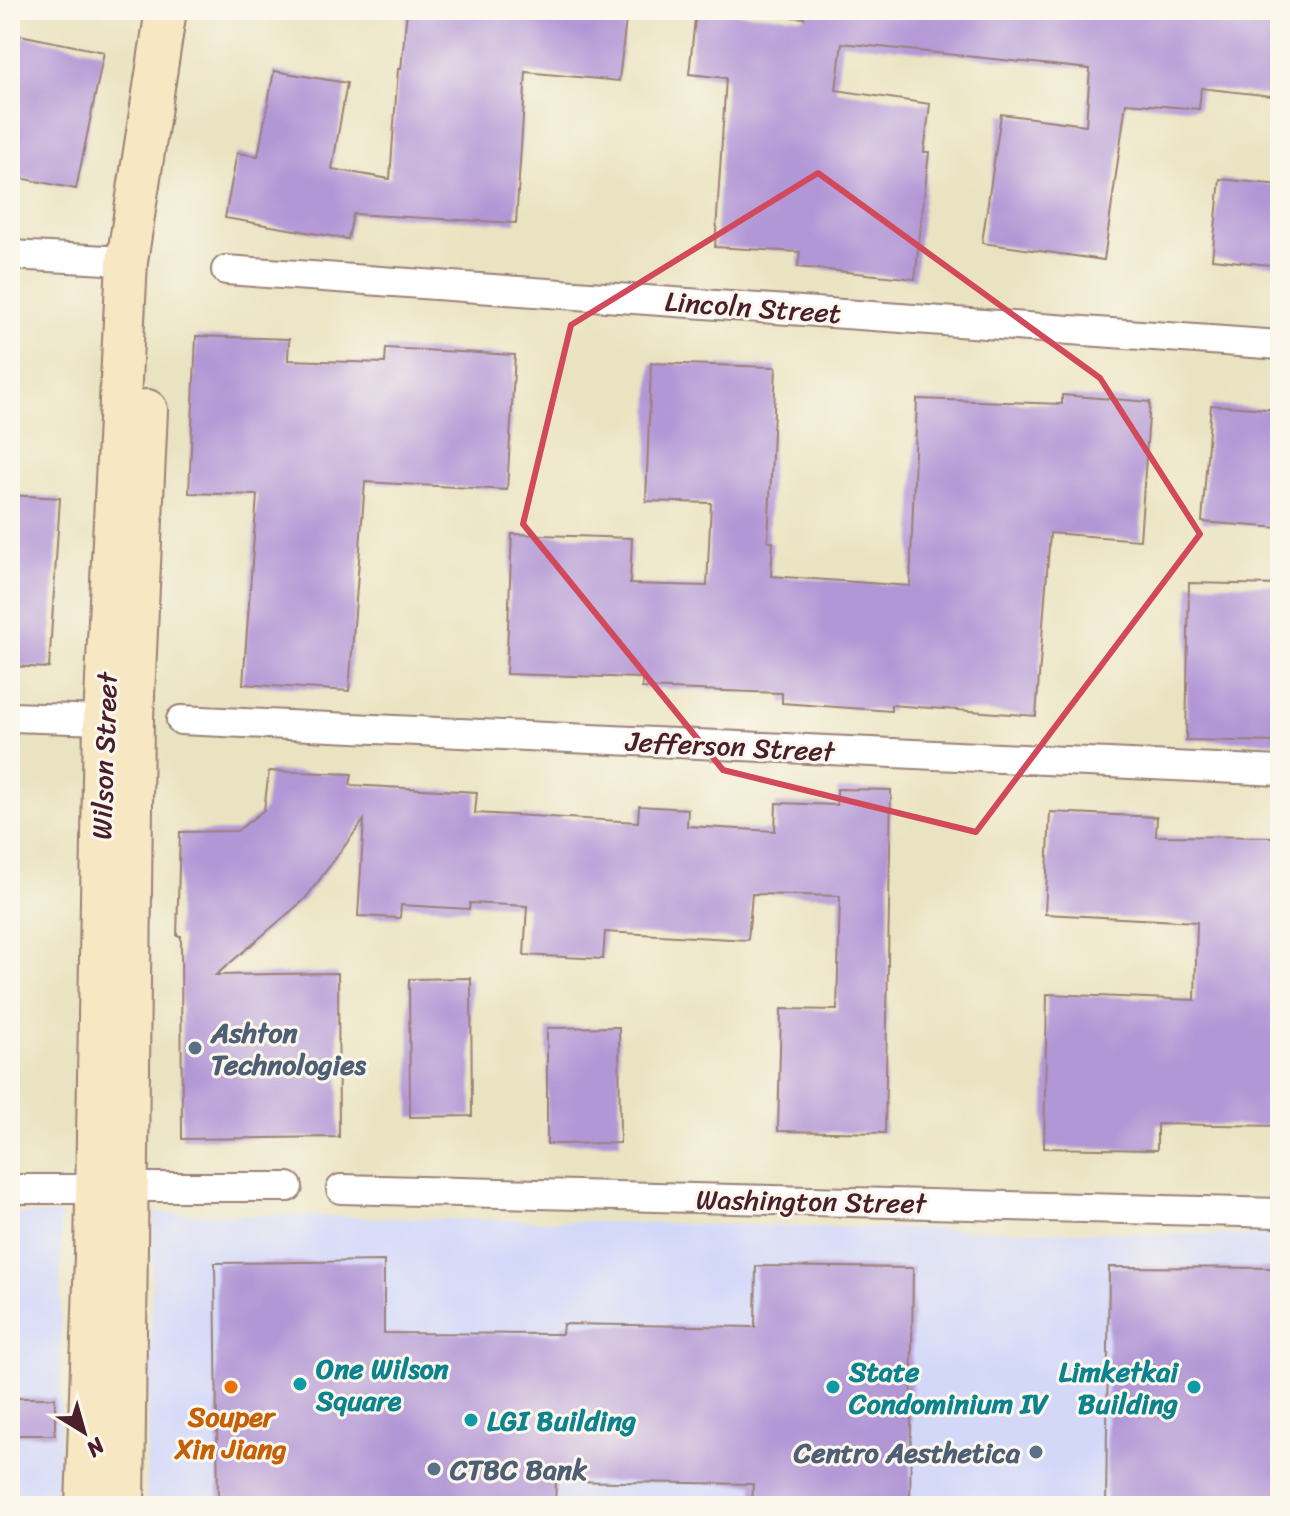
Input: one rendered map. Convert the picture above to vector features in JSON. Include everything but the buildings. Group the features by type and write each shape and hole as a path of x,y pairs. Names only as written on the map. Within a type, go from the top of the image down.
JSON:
{"main road":[{"name":"Wilson Street","path":"124,1506 111,1188 104,720 127,261 166,10"},
{"name":"Wilson Street","path":"86,1506 95,1256 111,1188 154,256 192,10"}],"street":[{"path":"10,255 127,261"},
{"name":"Lincoln Street","path":"226,270 1280,345"},
{"path":"10,717 104,720"},
{"name":"Jefferson Street","path":"181,720 1280,771"},
{"path":"10,1189 288,1187"},
{"name":"Washington Street","path":"341,1189 1280,1213"}],"highlighted area":[{"path":"818,173 1100,378 1200,534 976,832 723,770 523,524 571,325"}],"shaded area":[{"path":"154,1213 1280,1236 1280,1506 146,1506"},
{"path":"10,1214 61,1214 60,1506 10,1506"}],"place":[{"name":"Ashton Technologies","path":"195,1048"},
{"name":"One Wilson Square","path":"300,1384"},
{"name":"Souper Xin Jiang","path":"231,1387"},
{"name":"State Condominium IV","path":"833,1387"},
{"name":"Limketkai Building","path":"1194,1387"},
{"name":"LGI Building","path":"471,1420"},
{"name":"Centro Aesthetica","path":"1036,1452"},
{"name":"CTBC Bank","path":"434,1469"}]}
